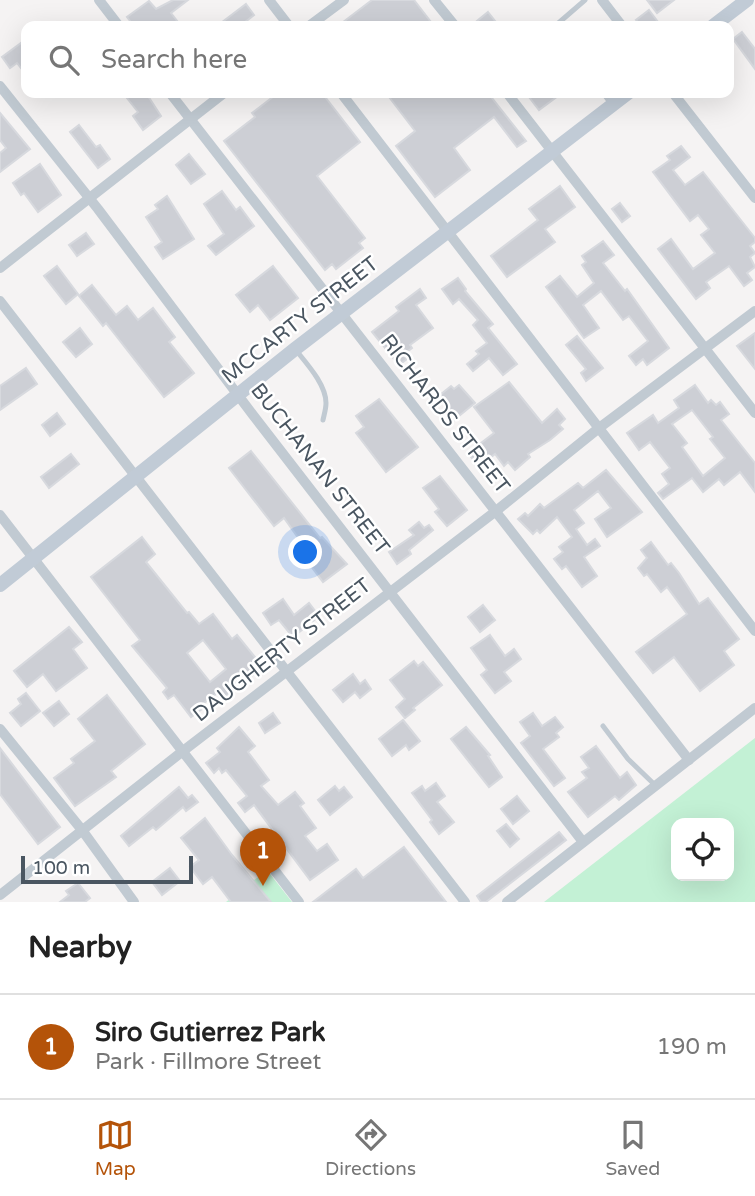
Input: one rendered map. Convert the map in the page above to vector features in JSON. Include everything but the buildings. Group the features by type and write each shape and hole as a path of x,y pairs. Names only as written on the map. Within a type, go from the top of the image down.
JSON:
{"main road":[{"path":"720,21 747,0"},
{"name":"MCCARTY STREET","path":"0,585 237,394 552,152 608,99"}],"street":[{"path":"99,0 115,21"},
{"path":"269,0 285,21"},
{"path":"316,21 344,0"},
{"path":"434,0 451,21"},
{"path":"602,0 618,21"},
{"name":"BUCHANAN STREET","path":"0,86 583,842"},
{"name":"RICHARDS STREET","path":"174,98 689,760"},
{"path":"0,268 217,98"},
{"path":"345,98 755,631"},
{"path":"511,98 755,413"},
{"path":"677,98 755,198"},
{"path":"0,301 466,902"},
{"name":"DAUGHERTY STREET","path":"0,895 496,511 599,428 755,311"},
{"path":"0,515 299,902"},
{"path":"507,902 755,708"},
{"path":"0,729 82,830 134,902"}],"lane":[{"path":"561,21 585,0"},
{"path":"295,349 312,370 323,393 326,402 323,420"},
{"path":"603,726 628,759 656,786"}],"green space":[{"path":"755,738 755,902 544,902"},
{"path":"267,870 292,902 226,902"}],"place":[{"name":"Siro Gutierrez Park","path":"263,886"}]}
